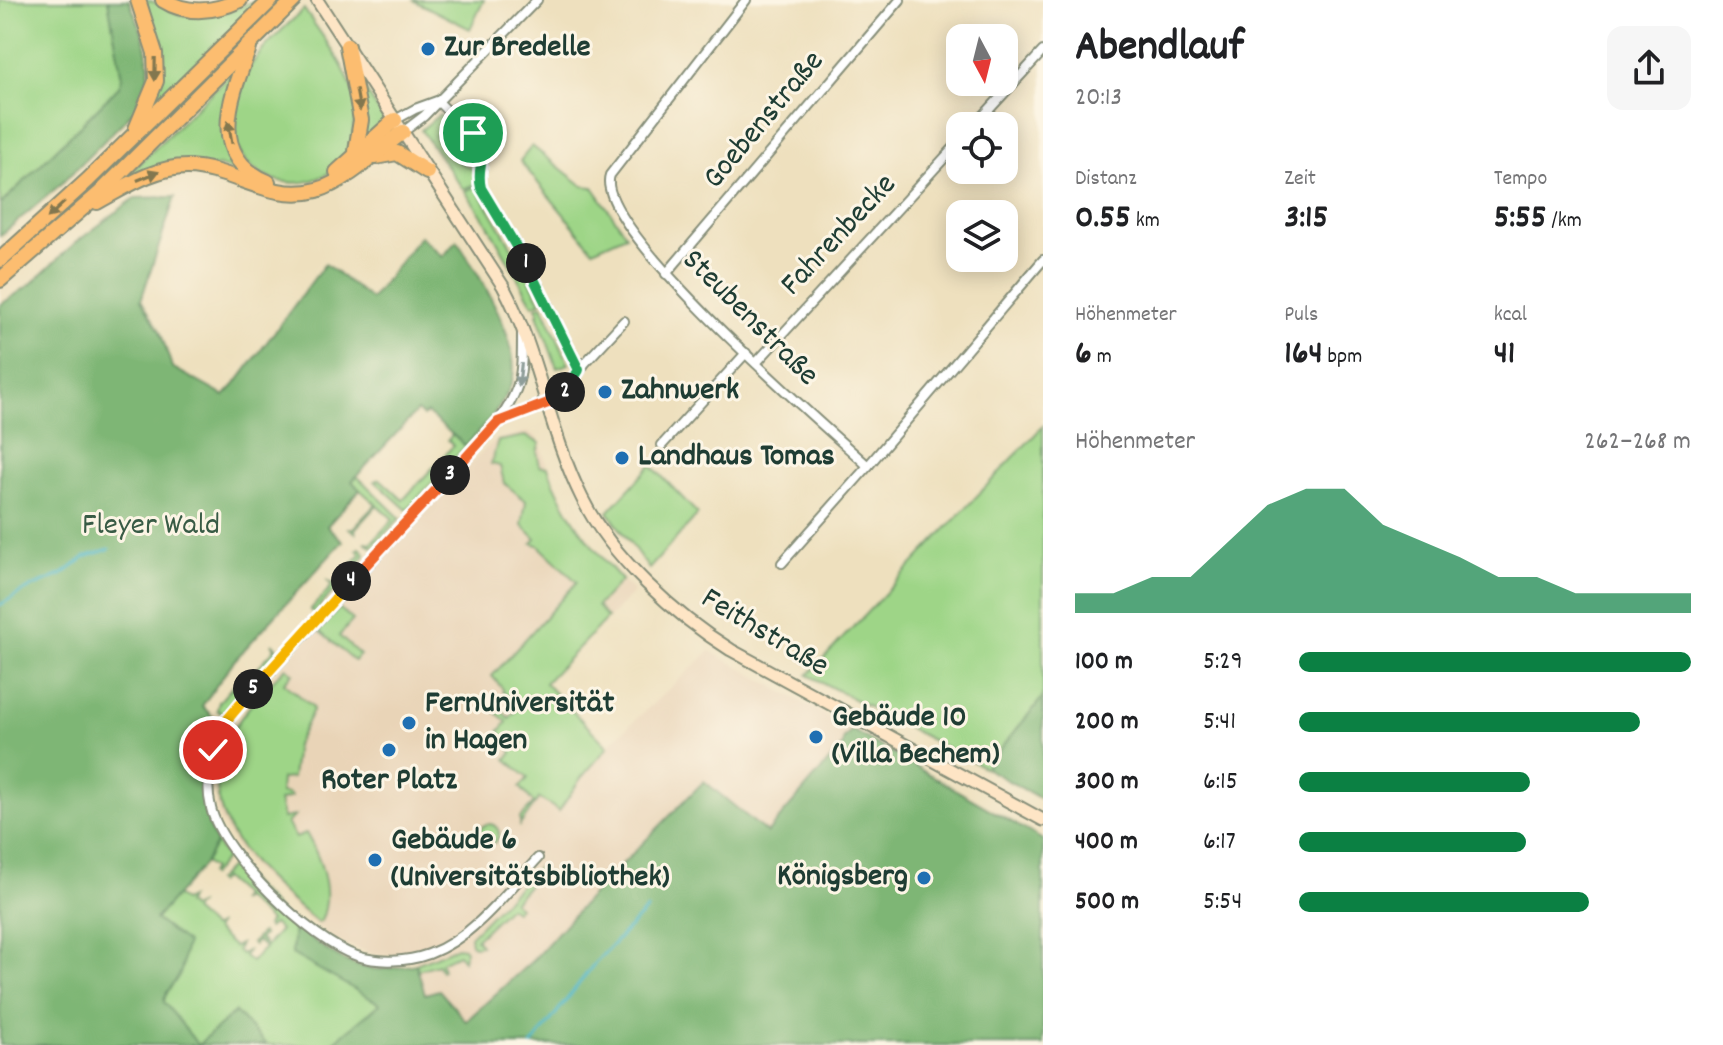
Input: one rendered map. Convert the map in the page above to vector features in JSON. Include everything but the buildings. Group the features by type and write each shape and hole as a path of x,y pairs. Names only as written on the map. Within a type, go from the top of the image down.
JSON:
{"highway":[{"path":"133,137 156,81 155,53 138,0"},
{"path":"163,0 187,10 205,10 225,7 240,0"},
{"path":"0,260 133,137 271,0"},
{"path":"0,280 79,212 294,0"},
{"path":"251,43 230,100 227,121 235,151 248,170 265,181 284,186 310,185 359,158 397,153 427,172"},
{"path":"347,46 361,120 359,158"},
{"path":"79,212 150,174 177,168 215,171 270,190 292,194 321,189 399,126"}],"main road":[{"name":"Feithstraße","path":"317,0 427,172 483,252 522,322 576,486 595,521 642,578 685,618 731,650 1043,820"}],"street":[{"path":"399,126 415,109 438,101 537,0"},
{"name":"Steubenstraße","path":"746,0 610,175 607,183 609,194 640,243 666,274 713,323 868,466"},
{"name":"Goebenstraße","path":"666,274 900,0"},
{"path":"987,112 1043,51"},
{"path":"438,101 473,133 483,148 479,177 481,188 527,264 579,370"},
{"name":"Fahrenbecke","path":"756,363 946,156"},
{"path":"782,563 1043,260"},
{"path":"498,422 548,403 565,392 579,370 624,321"},
{"path":"522,322 519,386 498,422 227,720 213,750 209,787 216,824 235,856 318,934 357,956 395,960 414,958 445,947 481,919 538,858"},
{"path":"662,445 746,353"}],"shaded area":[{"name":"FernUniversität in Hagen","path":"527,432 536,436 540,443 556,492 568,513 597,552 634,592 545,683 607,746 710,651 852,730 843,740 844,745 767,833 704,781 534,959 465,1021 439,990 425,995 413,954 373,954 337,941 298,911 251,867 220,820 216,807 215,771 223,738 260,689 485,449 499,439"}],"green space":[{"path":"0,0 108,0 122,78 119,87 0,205"},
{"path":"108,0 129,0 143,34 149,65 147,87 137,108 61,184 0,236 0,205 119,87 122,78"},
{"path":"145,0 186,15 227,11 262,0 150,112 160,46"},
{"path":"413,0 484,0 470,29"},
{"path":"304,9 335,55 353,92 356,108 352,145 335,169 318,178 299,182 280,181 262,174 247,163 237,146 233,122 244,79 252,63"},
{"path":"238,66 226,98 224,121 244,175 219,166 119,184"},
{"path":"356,76 385,120 365,137"},
{"path":"439,115 453,123 435,136 453,156 475,170 475,184 463,189 421,130"},
{"path":"532,146 583,186 593,187 626,235 593,250 520,161"},
{"path":"476,186 541,302 533,305 487,223 465,191"},
{"name":"Fleyer Wald","path":"175,197 141,300 160,331 172,367 224,396 325,264 371,299 420,236 443,257 457,240 505,328 514,365 512,381 499,408 466,446 427,413 423,416 417,411 352,481 360,490 327,526 343,541 233,662 202,706 217,721 206,752 202,782 205,812 216,843 205,863 155,919 187,943 181,971 164,1002 198,1045 0,1045 0,305 31,284 74,244 135,198"},
{"path":"542,305 569,364 557,368 537,314 537,307"},
{"path":"1043,426 1043,697 985,768 808,675"},
{"path":"452,435 466,446 407,510 375,481 380,479 403,500 453,446 448,440"},
{"path":"525,436 540,443 537,452 540,466 548,467 579,528 622,580 597,606 607,618 545,683 608,747 581,778 559,811 539,798 520,825 520,818 534,803 520,787 528,778 506,759 512,753 499,732 507,722 490,707 493,703 509,718 519,707 492,676 577,582 538,545 532,543 536,539 522,525 526,501 504,483 500,466 491,464 498,441"},
{"path":"651,465 698,514 649,569 608,512"},
{"path":"357,476 400,518 372,547 365,542 371,543 393,519 377,505 355,529 356,533 349,528 353,528 376,504 351,482"},
{"path":"360,548 365,553 364,557 314,613 310,610 332,586 328,581 334,583 361,554 357,550"},
{"path":"339,608 353,620 339,636 360,655 354,661 319,631"},
{"path":"272,643 277,652 222,714 217,710 219,702 245,672 250,676 275,649"},
{"path":"286,667 293,673 284,683 313,710 296,745 292,778 281,779 280,793 291,797 279,801 283,818 295,816 287,823 296,838 306,833 321,865 326,899 325,910 318,923 274,885 236,841 224,817 217,791 219,763 231,734 249,707"},
{"path":"1043,697 1043,800 985,768"},
{"path":"852,730 1043,840 1043,1045 330,1045 380,1004 292,954 294,925 336,956 360,966 385,969 416,964 425,994 439,990 466,1021 534,959 704,781 767,833 843,745 843,740"},
{"path":"489,824 496,827 499,834 496,841 489,844 482,841 479,834 482,827"},
{"path":"216,843 226,858 211,876 209,874 213,869 205,863"},
{"path":"232,865 294,925 292,954 381,1004 330,1045 267,1045 235,1012 198,1045 164,1002 180,972 182,954 155,920 176,895 183,901 189,898 186,904 191,908 197,905 193,911 212,928 219,924 215,930 234,947 240,944 237,950 241,954 247,951 244,956 251,962 265,948 257,941 254,945 252,943 261,933 263,935 259,939 266,946 280,930 273,924 268,928 266,926 270,921 244,898 239,902 242,895 223,878 218,883 216,881"},
{"path":"538,867 545,872 544,880 538,875 513,902 519,907 515,911 509,907 476,939 481,945 471,944 470,936"},
{"path":"457,947 465,951 463,960 458,954 441,962 441,971 438,964 418,970 416,964"},
{"path":"235,1012 267,1045 198,1045"}],"waterway":[{"path":"0,605 25,590 63,574 85,557 109,549"},
{"path":"532,1045 594,964 647,909"}],"place":[{"name":"Zur Bredelle","path":"428,49"},
{"name":"Zahnwerk","path":"605,392"},
{"name":"Landhaus Tomas","path":"622,458"},
{"name":"FernUniversität in Hagen","path":"409,723"},
{"name":"Gebäude 10 (Villa Bechem)","path":"816,737"},
{"name":"Roter Platz","path":"389,750"},
{"name":"Gebäude 6 (Universitätsbibliothek)","path":"375,860"},
{"name":"Königsberg","path":"924,878"}],"route":[{"path":"213,750 227,720 250,693 491,428 504,418 555,400 568,388 579,370 527,264 481,188 479,177 484,153 473,133"}]}
